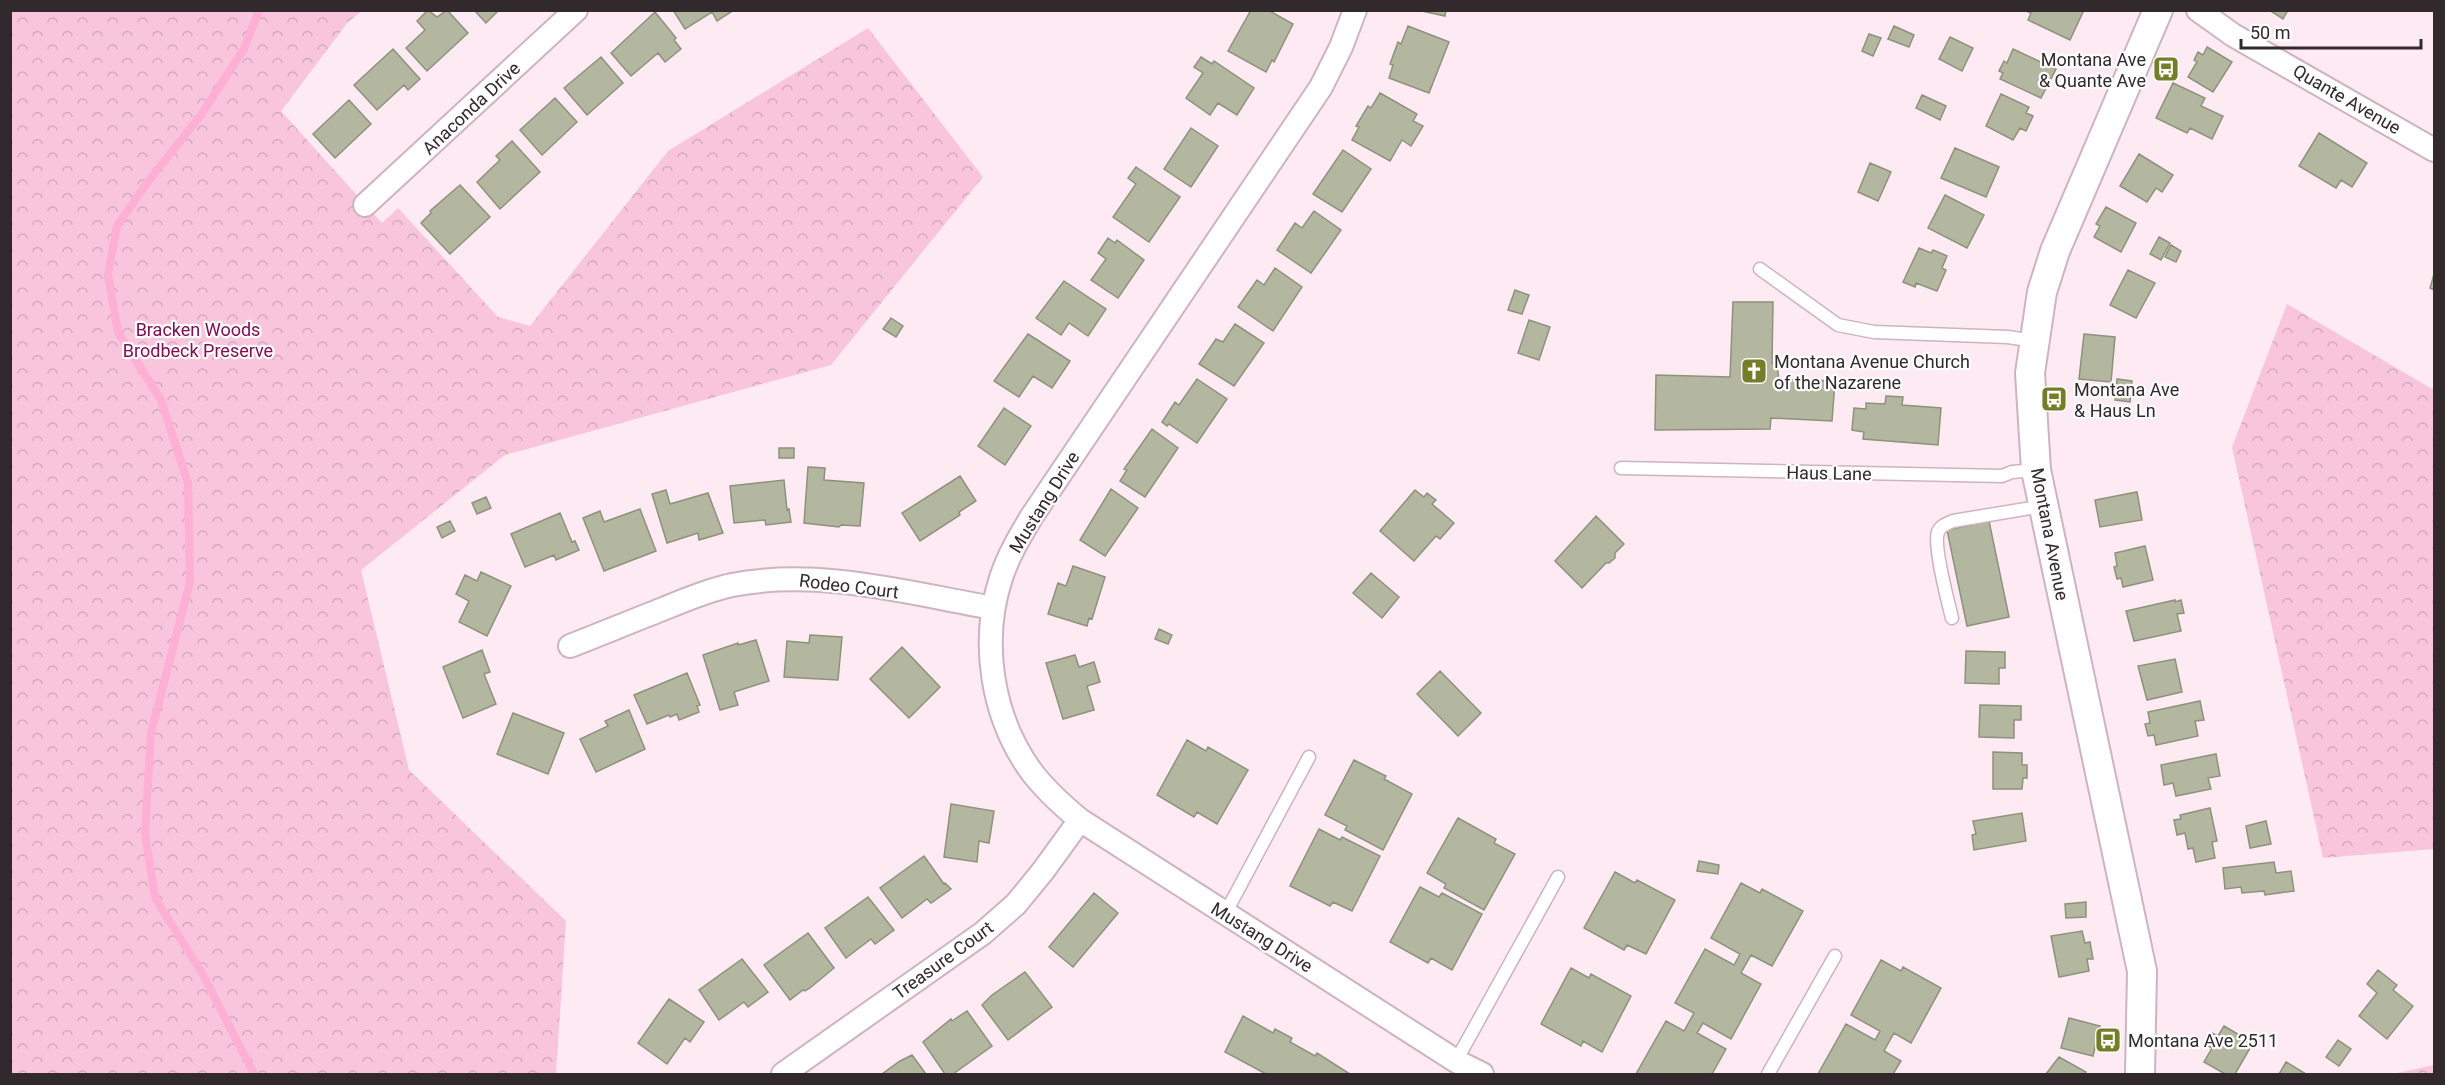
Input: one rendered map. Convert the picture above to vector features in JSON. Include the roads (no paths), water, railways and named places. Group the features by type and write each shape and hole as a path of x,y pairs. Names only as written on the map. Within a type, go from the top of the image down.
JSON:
{"street":[{"name":"Anaconda Drive","path":"366,205 576,10"},
{"name":"Mustang Drive","path":"1355,10 1341,47 1321,87 1011,550 1000,578 993,608 990,642 993,677 1001,711 1014,743 1046,789 1080,820 1225,914 1452,1068 1482,1074"},
{"name":"Montana Avenue","path":"2140,1074 2142,971 2036,470 2030,373 2042,292 2055,251 2158,10"},
{"name":"Quante Avenue","path":"2198,10 2233,35 2434,150"},
{"name":"Rodeo Court","path":"570,646 697,595 730,585 764,580 809,578 844,582 993,608"},
{"name":"Treasure Court","path":"783,1074 983,933 1016,904 1080,820"}],"lane":[{"path":"1760,269 1838,325 1874,332 2034,341"},
{"name":"Haus Lane","path":"1621,468 2002,476 2012,472 2036,470"},
{"path":"1952,618 1937,545 1938,532 1943,526 1953,521 2043,506"},
{"path":"1225,914 1309,757"},
{"path":"1452,1068 1558,877"},
{"path":"1768,1074 1835,956"}],"waterway":[{"path":"254,1074 202,973 155,898 145,833 151,733 190,582 188,483 161,400 118,332 108,275 117,226 147,183 201,115 244,49 259,10"}],"place":[{"name":"Montana Ave & Quante Ave","path":"2166,69"},
{"name":"Montana Avenue Church of the Nazarene","path":"1754,371"},
{"name":"Montana Ave & Haus Ln","path":"2054,399"},
{"name":"Montana Ave 2511","path":"2108,1040"}],"park label":[{"name":"Bracken Woods Brodbeck Preserve","path":"198,339"}]}
